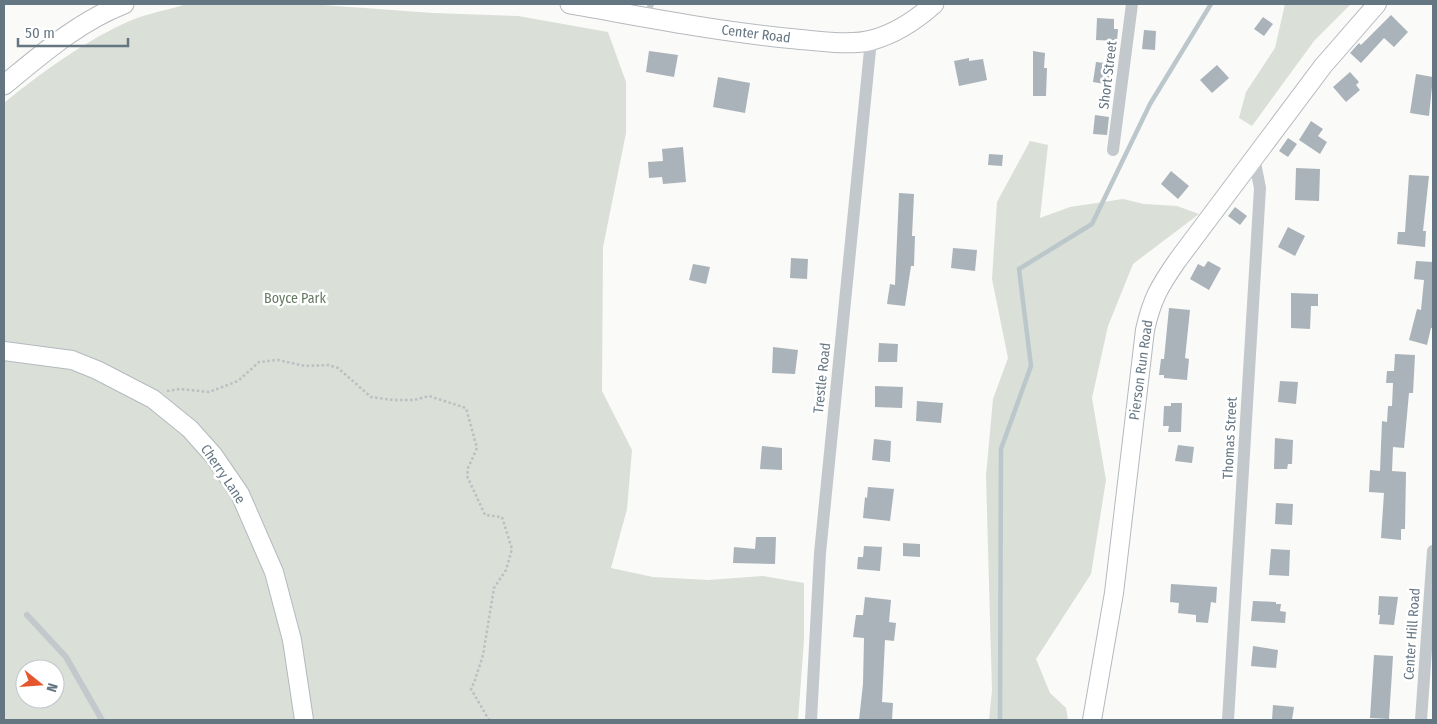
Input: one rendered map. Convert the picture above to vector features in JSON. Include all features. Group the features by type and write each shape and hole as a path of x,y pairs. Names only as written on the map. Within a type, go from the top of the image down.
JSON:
{"main road":[{"path":"4,85 72,31 111,9 124,4"},
{"name":"Center Road","path":"570,4 649,11 780,38 833,42 871,40 919,18 934,4"}],"street":[{"name":"Short Street","path":"1113,150 1132,4"},
{"name":"Pierson Run Road","path":"1092,720 1114,593 1145,330 1151,306 1158,289 1177,261 1254,158 1323,66 1377,4"},
{"name":"Trestle Road","path":"810,720 820,553 871,40"},
{"name":"Thomas Street","path":"1228,720 1260,188 1254,158"},
{"name":"Cherry Lane","path":"4,350 72,360 97,370 154,399 190,429 214,456 240,494 274,572 292,640 304,720"},
{"name":"Center Hill Road","path":"1421,720 1433,551"}],"lane":[{"path":"27,615 66,657 102,720"}],"path":[{"path":"145,395 180,389 209,392 238,380 259,362 278,360 305,366 328,365 338,368 371,397 414,400 429,396 466,408 477,448 468,468 468,476 485,514 502,517 512,549 506,570 494,588 483,655 470,689 489,720"}],"green space":[{"name":"Boyce Park","path":"188,4 309,4 433,13 518,16 608,32 626,82 626,133 603,247 602,391 632,450 627,509 611,568 653,577 708,580 763,576 804,583 804,640 798,720 4,720 4,103 33,80 81,47 115,28 153,13"},
{"path":"1285,4 1351,4 1314,41 1252,126 1239,118 1246,92 1275,48"},
{"path":"1030,141 1048,145 1040,218 1070,207 1123,199 1144,204 1177,206 1199,214 1133,264 1108,326 1092,398 1106,480 1091,574 1036,659 1050,693 1066,708 1068,720 989,720 992,690 986,476 993,399 1008,358 992,279 997,202"}],"building":[{"path":"1391,15 1408,32 1394,47 1384,38 1361,63 1350,53 1359,43 1361,45"},
{"path":"1263,17 1273,24 1264,36 1254,29"},
{"path":"1097,18 1114,19 1114,29 1118,29 1117,41 1096,40"},
{"path":"1144,30 1156,31 1155,50 1142,49"},
{"path":"649,51 678,55 674,77 646,72"},
{"path":"1033,51 1045,53 1044,68 1047,68 1046,96 1033,96"},
{"path":"969,58 969,61 983,59 987,80 959,86 954,61"},
{"path":"1096,62 1113,64 1110,85 1093,82"},
{"path":"1217,65 1229,78 1212,93 1200,80"},
{"path":"1350,72 1359,82 1356,85 1360,90 1346,102 1333,87"},
{"path":"1416,74 1433,77 1429,116 1410,113"},
{"path":"718,77 750,83 745,113 713,107"},
{"path":"1095,115 1109,117 1107,135 1093,134"},
{"path":"1311,121 1323,129 1318,136 1327,142 1320,154 1299,140"},
{"path":"1288,138 1297,144 1288,157 1279,151"},
{"path":"683,147 686,182 663,184 662,177 649,178 648,162 663,161 662,149"},
{"path":"989,154 1003,155 1002,166 988,165"},
{"path":"1296,168 1320,169 1319,201 1295,200"},
{"path":"1171,171 1189,186 1178,199 1161,184"},
{"path":"1409,175 1429,176 1423,231 1426,231 1425,247 1397,244 1398,232 1405,232"},
{"path":"899,193 914,194 912,236 915,236 914,266 911,266 905,306 887,304 890,284 895,285"},
{"path":"1235,207 1247,216 1240,225 1228,216"},
{"path":"1288,227 1305,236 1295,256 1278,247"},
{"path":"953,248 977,250 975,271 951,268"},
{"path":"791,258 808,259 807,279 790,278"},
{"path":"1208,261 1221,268 1209,290 1190,279 1198,264 1204,267"},
{"path":"1416,261 1433,262 1433,328 1431,328 1427,345 1409,340 1417,309 1421,310 1424,280 1414,279"},
{"path":"693,264 710,267 706,284 689,280"},
{"path":"1291,293 1318,294 1318,306 1311,306 1310,329 1291,328"},
{"path":"1169,308 1190,310 1185,358 1189,359 1187,380 1164,378 1164,375 1159,375 1161,359 1164,359"},
{"path":"879,343 898,344 897,362 878,362"},
{"path":"773,347 798,350 795,374 772,373"},
{"path":"1395,354 1415,355 1413,393 1409,393 1404,448 1393,447 1392,471 1406,472 1405,529 1401,529 1401,540 1381,538 1384,493 1369,492 1370,470 1380,471 1382,421 1387,422 1388,406 1392,406 1393,383 1386,383 1387,371 1394,371"},
{"path":"1280,381 1298,382 1296,404 1278,402"},
{"path":"875,386 903,387 902,408 875,407"},
{"path":"917,401 943,403 941,423 916,421"},
{"path":"1171,403 1182,403 1181,432 1168,432 1169,426 1163,426 1164,406 1171,406"},
{"path":"1275,438 1293,440 1292,464 1288,464 1287,469 1274,469"},
{"path":"874,439 891,441 890,462 872,460"},
{"path":"1178,445 1194,447 1192,463 1175,461"},
{"path":"762,446 782,448 782,470 760,469"},
{"path":"868,487 894,489 890,521 863,518"},
{"path":"1276,503 1293,504 1292,525 1275,524"},
{"path":"756,537 776,537 775,564 733,563 734,547 755,549"},
{"path":"903,543 920,544 920,557 903,556"},
{"path":"864,546 882,547 880,571 857,569 858,557 863,557"},
{"path":"1271,549 1290,550 1289,576 1269,575"},
{"path":"1171,584 1217,587 1216,603 1211,602 1208,623 1196,622 1196,615 1178,613 1179,603 1170,602"},
{"path":"1379,596 1398,597 1394,625 1379,624"},
{"path":"865,597 891,600 889,622 896,623 894,641 885,640 882,702 893,703 892,720 859,720 863,684 864,638 853,637 856,615 863,615"},
{"path":"1253,601 1281,604 1280,611 1286,612 1285,623 1251,621"},
{"path":"1253,646 1278,650 1276,668 1251,666"},
{"path":"1374,655 1393,656 1389,719 1370,718"},
{"path":"1273,705 1294,707 1292,720 1272,720"}],"waterway":[{"path":"1000,720 1001,449 1031,366 1019,269 1092,224 1150,104 1211,4"}]}
